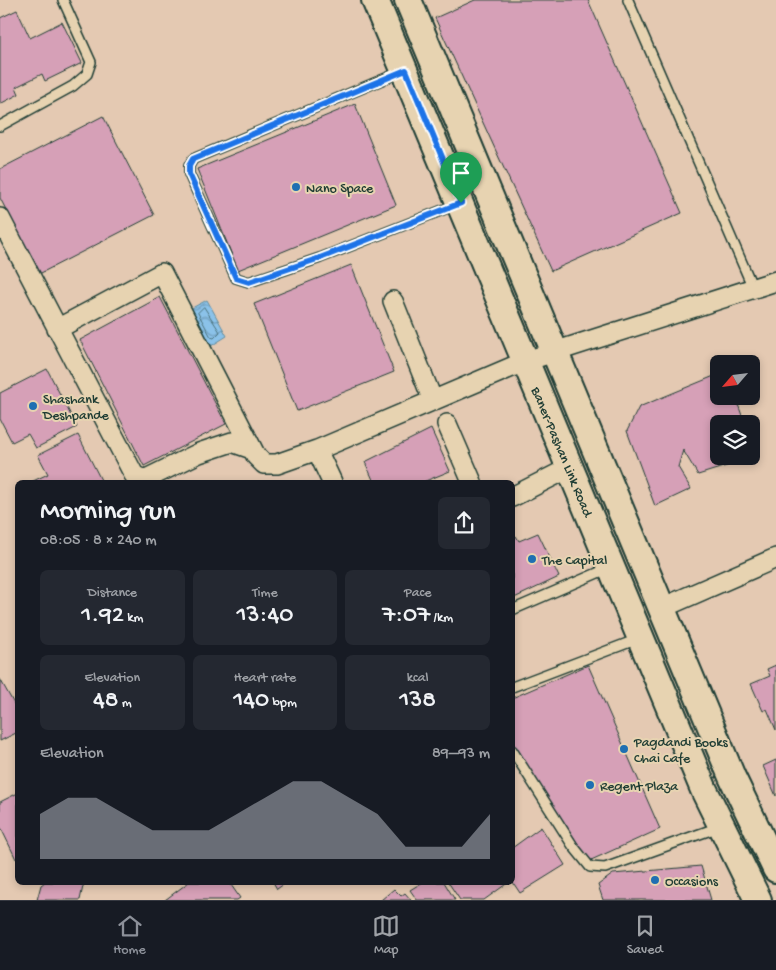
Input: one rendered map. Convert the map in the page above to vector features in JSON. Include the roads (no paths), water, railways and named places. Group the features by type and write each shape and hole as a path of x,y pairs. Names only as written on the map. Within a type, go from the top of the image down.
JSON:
{"street":[{"name":"Baner-Pashan Link Road","path":"375,0 722,826 764,866"},
{"name":"Baner-Pashan Link Road","path":"408,0 732,777 764,866 758,900"},
{"path":"0,218 134,475 140,480 161,472 198,453 232,442 252,449"},
{"path":"58,329 162,273 256,456 264,464 277,464 317,450 526,361 776,281"},
{"path":"392,301 433,400"},
{"path":"447,424 471,480"},
{"path":"317,450 331,480"},
{"path":"515,495 571,467"},
{"path":"662,608 776,558"}],"lane":[{"path":"0,126 73,86 87,74 91,62 82,36 63,0"},
{"path":"628,0 753,288"},
{"path":"406,70 193,159 189,166 189,174 236,278 249,282 320,258 461,203"},
{"path":"515,609 612,566"},
{"path":"515,686 641,637"},
{"path":"515,755 573,846 590,868 605,868 722,826"}],"water":[{"path":"207,300 227,336 211,346 190,309"}],"place":[{"name":"Nano Space","path":"296,187"},
{"name":"Shashank Deshpande","path":"33,406"},
{"name":"The Capital","path":"532,559"},
{"name":"Pagdandi Books Chai Cafe","path":"624,749"},
{"name":"Regent Plaza","path":"590,785"},
{"name":"Occasions","path":"655,880"}]}
